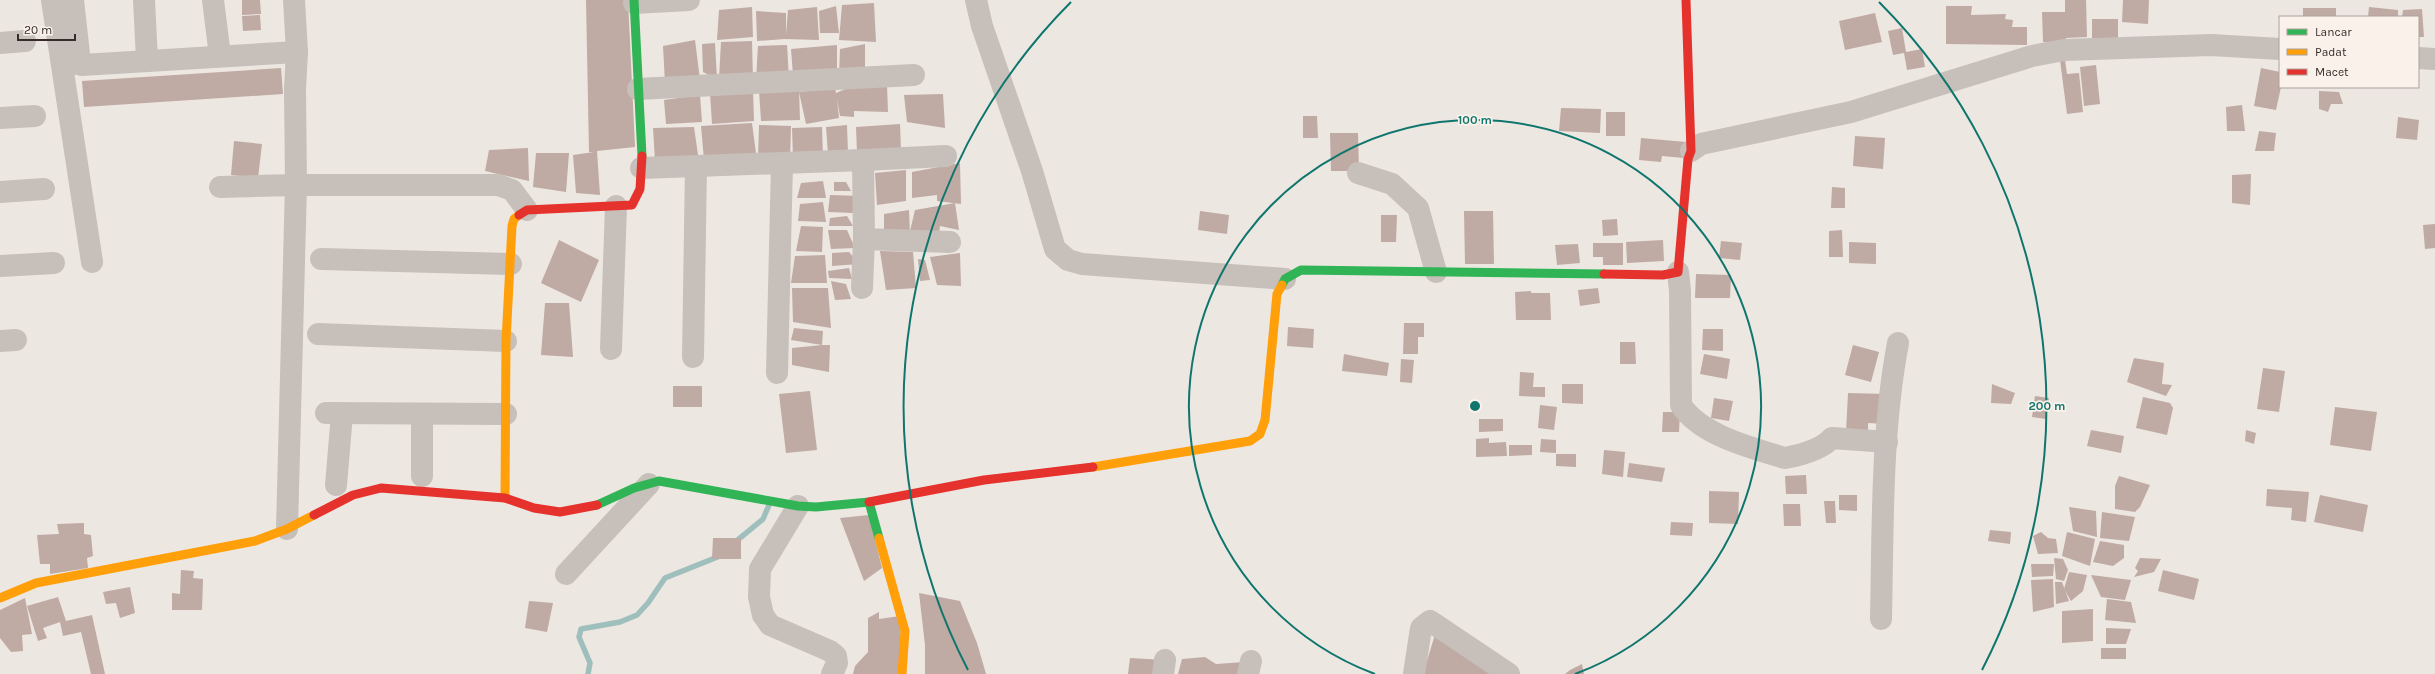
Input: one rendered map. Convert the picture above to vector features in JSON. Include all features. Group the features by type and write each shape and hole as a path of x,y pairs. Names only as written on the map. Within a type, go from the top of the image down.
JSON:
{"street":[{"path":"52,0 71,64"},
{"path":"73,0 71,64 92,262"},
{"path":"144,0 147,60"},
{"path":"213,0 220,56"},
{"path":"287,529 302,185 295,89 297,52 294,0"},
{"path":"505,498 506,341 511,264 510,247 514,219 527,210 632,205 640,189 641,168 634,1 689,0"},
{"path":"976,0 982,26 1032,171 1055,250 1068,260 1082,264 1285,279"},
{"path":"1686,0 1691,151 1688,159 1678,272 1680,292 1681,405 1686,413 1708,430 1785,458 1798,456 1826,444 1832,438 1887,442"},
{"path":"0,43 25,41"},
{"path":"1691,151 1701,144 1851,112 2039,55 2064,50 2211,45 2279,49"},
{"path":"71,64 82,65 297,52"},
{"path":"2419,58 2435,59"},
{"path":"638,89 914,75"},
{"path":"0,118 35,116"},
{"path":"641,168 946,156"},
{"path":"862,288 864,239 863,160"},
{"path":"777,373 782,163"},
{"path":"693,357 696,166"},
{"path":"1358,173 1392,184 1418,208 1436,272"},
{"path":"220,187 302,185 498,185 512,190 527,210"},
{"path":"0,192 44,189"},
{"path":"611,349 616,206"},
{"path":"864,239 950,242"},
{"path":"321,259 511,264"},
{"path":"0,266 54,263"},
{"path":"3,591 255,541 287,529 353,495 381,488 505,498 534,508 560,512 596,505 634,488 659,481 816,508 869,502 984,480 1095,467 1250,441 1260,434 1265,420 1277,294 1285,279 1301,270 1663,275 1678,272"},
{"path":"318,334 506,341"},
{"path":"1881,619 1890,382 1898,343"},
{"path":"336,485 334,413 506,414"},
{"path":"422,414 422,476"},
{"path":"566,574 649,484"},
{"path":"869,502 905,631 902,674"},
{"path":"798,506 760,569 759,597 763,615 770,625 830,651 836,656 837,662 832,674"},
{"path":"1414,674 1420,628 1430,621 1501,671"}],"building":[{"path":"242,0 260,0 261,14 242,15"},
{"path":"586,0 628,0 635,147 597,151 600,195 576,193 573,155 594,152 589,152"},
{"path":"2065,0 2086,0 2087,37 2066,38 2064,42 2043,42 2042,12 2065,12"},
{"path":"2123,0 2149,0 2148,24 2122,22"},
{"path":"874,3 876,42 839,40 842,5"},
{"path":"836,6 839,33 820,33 819,11"},
{"path":"1946,6 1972,6 1971,15 2006,14 2005,19 2013,20 2012,27 2027,27 2027,45 1946,44"},
{"path":"752,7 753,37 717,40 719,10"},
{"path":"817,7 819,40 785,39 757,41 756,11 786,13 786,35 788,10"},
{"path":"2369,7 2398,10 2398,16 2368,16"},
{"path":"2303,8 2336,8 2336,16 2303,16"},
{"path":"2422,9 2424,37 2419,37 2419,16 2402,16 2403,10"},
{"path":"1875,13 1882,42 1845,50 1839,21"},
{"path":"260,15 261,30 243,31 242,16"},
{"path":"2092,19 2118,19 2118,38 2092,39"},
{"path":"1902,28 1906,52 1922,49 1925,67 1907,70 1904,53 1893,55 1888,31"},
{"path":"695,40 700,80 665,83 663,46"},
{"path":"752,41 753,80 719,79 721,42"},
{"path":"715,43 717,79 703,72 702,44"},
{"path":"865,44 865,73 839,77 840,49"},
{"path":"787,45 789,78 756,79 758,46"},
{"path":"837,45 837,70 793,75 791,49"},
{"path":"2060,60 2065,60 2067,74 2079,73 2083,112 2067,114"},
{"path":"2096,65 2100,104 2084,106 2080,67"},
{"path":"281,68 283,94 84,107 82,81"},
{"path":"2261,68 2279,72 2279,88 2281,88 2276,110 2254,106"},
{"path":"887,85 888,112 854,111 854,117 840,116 837,99 839,118 806,124 799,92 835,88 836,93 850,87"},
{"path":"799,89 800,120 761,121 759,90"},
{"path":"753,90 754,121 712,124 710,93"},
{"path":"2319,91 2339,92 2343,104 2331,104 2328,112 2319,109"},
{"path":"943,94 945,128 907,122 904,95"},
{"path":"700,95 702,122 666,124 664,100"},
{"path":"2242,105 2245,131 2227,131 2226,107"},
{"path":"1561,108 1601,109 1600,133 1559,131"},
{"path":"1606,112 1625,112 1625,136 1606,136"},
{"path":"1303,116 1317,116 1318,138 1303,138"},
{"path":"2398,117 2419,120 2417,140 2396,138"},
{"path":"752,123 757,161 704,160 701,126"},
{"path":"900,124 901,151 857,153 856,127"},
{"path":"759,125 791,126 790,160 758,160"},
{"path":"847,125 848,153 828,154 826,127"},
{"path":"694,127 699,162 655,161 653,128"},
{"path":"822,127 823,158 793,159 792,128"},
{"path":"2259,131 2276,133 2274,151 2255,151"},
{"path":"1330,133 1358,133 1359,171 1331,171"},
{"path":"1855,136 1885,138 1883,169 1853,166"},
{"path":"1641,138 1686,142 1684,158 1662,156 1661,162 1639,160"},
{"path":"234,141 262,144 258,178 231,175"},
{"path":"528,148 529,181 485,171 489,150"},
{"path":"536,153 569,153 566,192 533,187"},
{"path":"960,163 961,204 937,201 937,195 912,198 912,172"},
{"path":"906,170 906,201 877,205 875,173"},
{"path":"2251,174 2250,205 2232,203 2232,175"},
{"path":"823,181 826,198 797,198 801,183"},
{"path":"834,182 846,182 851,191 834,191"},
{"path":"1832,187 1845,188 1845,208 1831,208"},
{"path":"830,195 860,196 853,213 828,212"},
{"path":"823,202 826,222 798,221 800,204"},
{"path":"955,203 959,230 940,226 939,234 910,231 915,210"},
{"path":"909,210 910,236 884,231 884,214"},
{"path":"1200,211 1229,215 1227,234 1198,230"},
{"path":"1464,211 1493,211 1494,264 1465,264"},
{"path":"1381,215 1397,215 1396,242 1381,242"},
{"path":"847,216 853,226 829,226 830,218"},
{"path":"1617,219 1618,235 1603,236 1602,220"},
{"path":"2435,224 2435,248 2425,249 2423,225"},
{"path":"801,226 823,227 822,252 796,251"},
{"path":"828,230 847,230 855,248 831,249"},
{"path":"1842,230 1843,257 1829,257 1829,231"},
{"path":"559,240 599,260 581,302 541,283"},
{"path":"1663,240 1664,261 1627,263 1626,242"},
{"path":"1721,241 1742,243 1740,260 1719,258"},
{"path":"1849,242 1876,243 1876,264 1849,263"},
{"path":"1593,243 1623,243 1623,265 1603,265 1603,257 1593,257"},
{"path":"1578,244 1580,263 1557,265 1555,245"},
{"path":"880,251 913,252 916,288 886,290"},
{"path":"849,252 859,264 832,266 832,253"},
{"path":"960,253 961,286 937,285 930,257"},
{"path":"825,255 827,283 791,283 795,256"},
{"path":"918,259 925,260 930,280 920,281"},
{"path":"849,268 852,279 829,278 828,271"},
{"path":"1696,274 1731,275 1730,298 1695,298"},
{"path":"831,281 846,284 851,299 835,300"},
{"path":"792,288 828,288 831,328 793,322"},
{"path":"1598,288 1600,303 1580,306 1578,290"},
{"path":"1531,291 1531,293 1550,293 1551,320 1516,320 1515,292"},
{"path":"545,303 569,303 573,357 541,355"},
{"path":"1404,323 1424,323 1424,337 1418,337 1418,354 1403,354"},
{"path":"1288,327 1314,329 1313,348 1287,346"},
{"path":"794,328 823,331 822,345 791,340"},
{"path":"1703,329 1723,329 1723,351 1702,350"},
{"path":"1620,342 1635,342 1636,364 1620,364"},
{"path":"830,345 829,372 792,365 792,348"},
{"path":"1853,345 1879,352 1871,382 1845,375"},
{"path":"1344,354 1389,363 1387,376 1342,371"},
{"path":"1704,354 1730,359 1727,379 1700,374"},
{"path":"2134,358 2164,363 2162,384 2172,385 2166,396 2127,382"},
{"path":"1401,359 1414,360 1412,383 1400,382"},
{"path":"2263,368 2285,371 2279,412 2257,409"},
{"path":"1520,372 1534,373 1533,387 1545,387 1545,397 1519,396"},
{"path":"1562,384 1583,384 1583,404 1562,403"},
{"path":"1992,384 2015,393 2011,404 1991,403"},
{"path":"673,386 702,386 702,407 673,407"},
{"path":"810,391 817,450 786,453 779,394"},
{"path":"1848,393 1886,394 1885,424 1868,423 1868,433 1846,432"},
{"path":"2035,396 2049,398 2046,419 2032,417"},
{"path":"2143,397 2170,403 2173,408 2167,435 2136,428"},
{"path":"1714,398 1733,401 1729,421 1711,418"},
{"path":"1540,405 1557,407 1554,430 1538,428"},
{"path":"2335,407 2377,412 2371,451 2330,445"},
{"path":"1663,412 1680,412 1679,432 1662,432"},
{"path":"1479,419 1503,419 1503,431 1479,432"},
{"path":"2091,430 2124,436 2121,453 2087,446"},
{"path":"2246,430 2256,433 2254,444 2245,441"},
{"path":"1489,438 1489,443 1506,442 1507,456 1476,457 1476,439"},
{"path":"1541,439 1556,440 1556,453 1540,452"},
{"path":"1509,445 1532,445 1532,455 1509,456"},
{"path":"1604,450 1625,452 1623,477 1602,474"},
{"path":"1556,454 1576,454 1576,467 1556,466"},
{"path":"1629,463 1665,468 1662,482 1627,477"},
{"path":"1806,475 1807,494 1786,494 1785,476"},
{"path":"2119,476 2150,485 2140,507 2135,512 2115,509 2115,486"},
{"path":"2267,489 2309,492 2306,522 2291,520 2292,508 2266,506"},
{"path":"1709,491 1739,492 1738,524 1709,523"},
{"path":"1839,495 1857,495 1857,511 1839,510"},
{"path":"2320,495 2368,505 2363,532 2314,522"},
{"path":"1824,501 1835,501 1836,523 1826,523"},
{"path":"1783,504 1800,504 1801,526 1784,526"},
{"path":"2069,507 2096,511 2097,537 2073,531"},
{"path":"2102,512 2135,517 2129,541 2100,538"},
{"path":"869,515 882,568 864,581 840,518"},
{"path":"1671,522 1693,523 1692,536 1670,535"},
{"path":"84,523 84,534 91,535 93,556 87,558 88,568 50,574 50,564 40,564 37,535 59,534 57,524"},
{"path":"1990,530 2011,532 2010,544 1988,541"},
{"path":"2041,532 2048,538 2056,539 2058,553 2038,554 2033,536"},
{"path":"2067,532 2095,539 2090,566 2062,556"},
{"path":"713,538 741,538 741,559 712,559"},
{"path":"2100,541 2124,545 2124,558 2113,566 2093,562"},
{"path":"2054,558 2063,559 2068,570 2064,581 2056,579"},
{"path":"2140,558 2161,559 2154,572 2134,577 2138,571 2135,568"},
{"path":"2031,564 2054,564 2053,576 2032,577"},
{"path":"181,570 194,571 193,578 203,579 202,610 172,610 172,593 180,594"},
{"path":"2163,570 2199,579 2194,600 2158,591"},
{"path":"2069,572 2087,575 2083,591 2071,601 2064,589"},
{"path":"2091,575 2131,580 2125,600 2101,597"},
{"path":"2053,579 2054,607 2033,612 2031,580"},
{"path":"2055,582 2062,582 2069,601 2056,604"},
{"path":"130,587 135,613 120,618 116,603 106,604 103,592"},
{"path":"919,593 960,601 977,643 986,674 925,674 925,645"},
{"path":"58,597 66,621 92,615 105,674 91,674 81,632 63,636 60,622 43,628 47,638 38,641 27,606"},
{"path":"25,598 32,634 22,635 23,651 11,652 0,638 0,610"},
{"path":"2107,599 2131,602 2136,623 2105,620"},
{"path":"529,601 553,603 547,632 525,628"},
{"path":"2093,609 2093,641 2062,643 2062,611"},
{"path":"879,612 879,619 900,616 902,674 853,674 855,666 868,652 868,618"},
{"path":"1437,628 1494,674 1423,674"},
{"path":"2106,628 2131,629 2126,644 2106,644"},
{"path":"2101,648 2126,648 2126,659 2101,659"},
{"path":"1205,657 1216,664 1244,662 1242,674 1178,674 1182,659"},
{"path":"1130,658 1165,660 1163,674 1128,674"},
{"path":"1582,664 1584,674 1565,674 1570,670"}],"waterway":[{"path":"735,542 763,519 769,505"},
{"path":"588,674 590,663 579,637 581,629 620,622 637,615 648,603 665,578 720,556"}],"traffic: fast":[{"path":"634,0 642,156"},
{"path":"1282,285 1285,279 1301,270 1604,274"},
{"path":"597,505 634,488 659,481 798,506 816,507 869,502 879,538"}],"traffic: slow":[{"path":"505,498 506,341 512,226 514,219 519,215"},
{"path":"1093,467 1250,441 1260,434 1265,420 1277,294 1282,285"},
{"path":"0,598 36,583 255,541 287,529 314,515"},
{"path":"879,538 905,631 902,674"}],"traffic: jam":[{"path":"1604,274 1663,275 1678,272 1688,159 1691,151 1686,0"},
{"path":"519,215 527,210 632,205 640,189 642,156"},
{"path":"869,502 984,480 1093,467"},
{"path":"314,515 353,495 381,488 505,498 534,508 560,512 597,505"}]}
